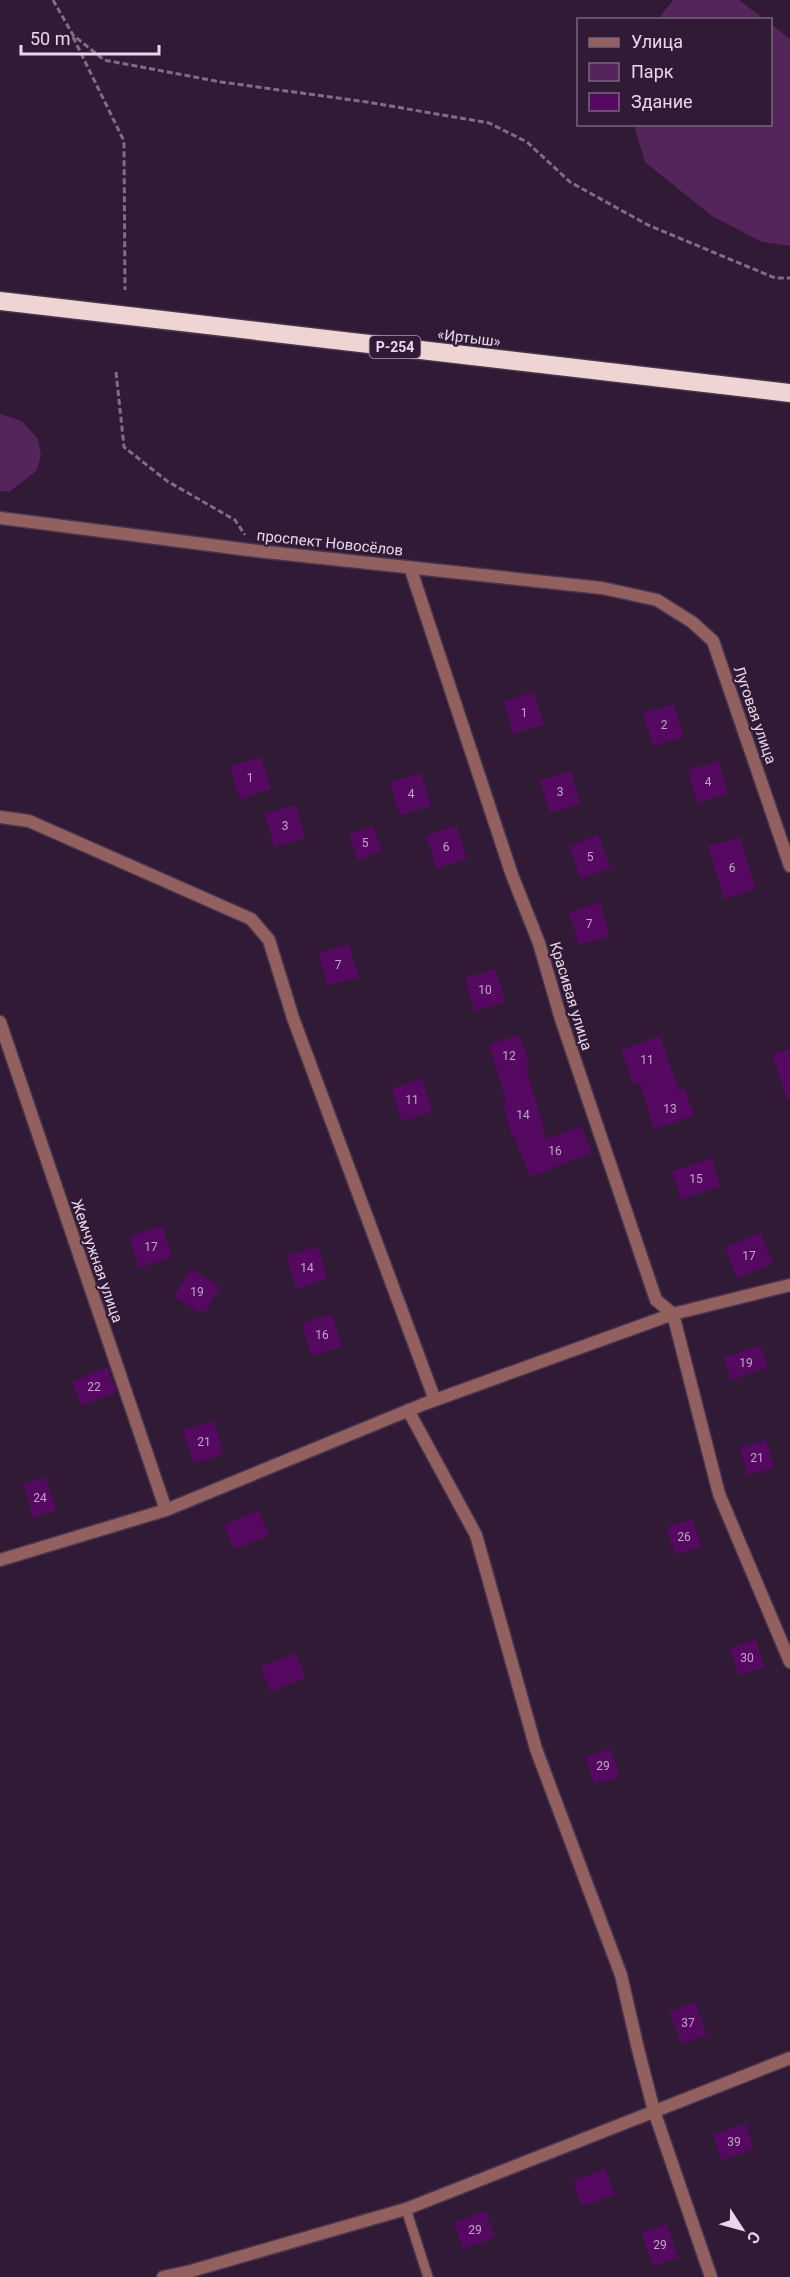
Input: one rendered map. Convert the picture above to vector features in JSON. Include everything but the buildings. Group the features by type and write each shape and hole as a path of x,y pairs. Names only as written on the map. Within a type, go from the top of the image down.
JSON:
{"highway":[{"name":"«Иртыш»","path":"0,301 790,393"}],"street":[{"name":"проспект Новосёлов","path":"0,518 257,551 602,588 657,600"},
{"name":"Красивая улица","path":"410,567 512,875 539,943 561,1019 656,1300 674,1314"},
{"name":"Луговая улица","path":"657,600 692,622 713,640 790,866"},
{"path":"0,817 29,821 251,919 269,940 292,1018 435,1400"},
{"name":"Жемчужная улица","path":"0,1022 166,1510"},
{"path":"0,1560 166,1510 408,1410 674,1314 790,1285"},
{"path":"674,1314 719,1494 790,1662"},
{"path":"408,1410 476,1535 536,1749 621,1975 654,2111 711,2277"},
{"path":"163,2277 406,2209 790,2058"}],"lane":[{"path":"406,2209 428,2277"}],"path":[{"path":"52,0 73,35 124,141 124,291"},
{"path":"73,35 104,60 221,82 367,102 489,123 527,142 570,182 648,225 775,278 790,278"},
{"path":"116,372 124,447 167,482 235,520 257,551"}],"green space":[{"path":"673,0 739,0 763,18 659,18"},
{"path":"772,25 790,39 790,246 762,242 712,216 645,162 634,126 772,126"},
{"path":"0,414 22,421 38,439 41,456 36,471 9,492 0,491"}]}
